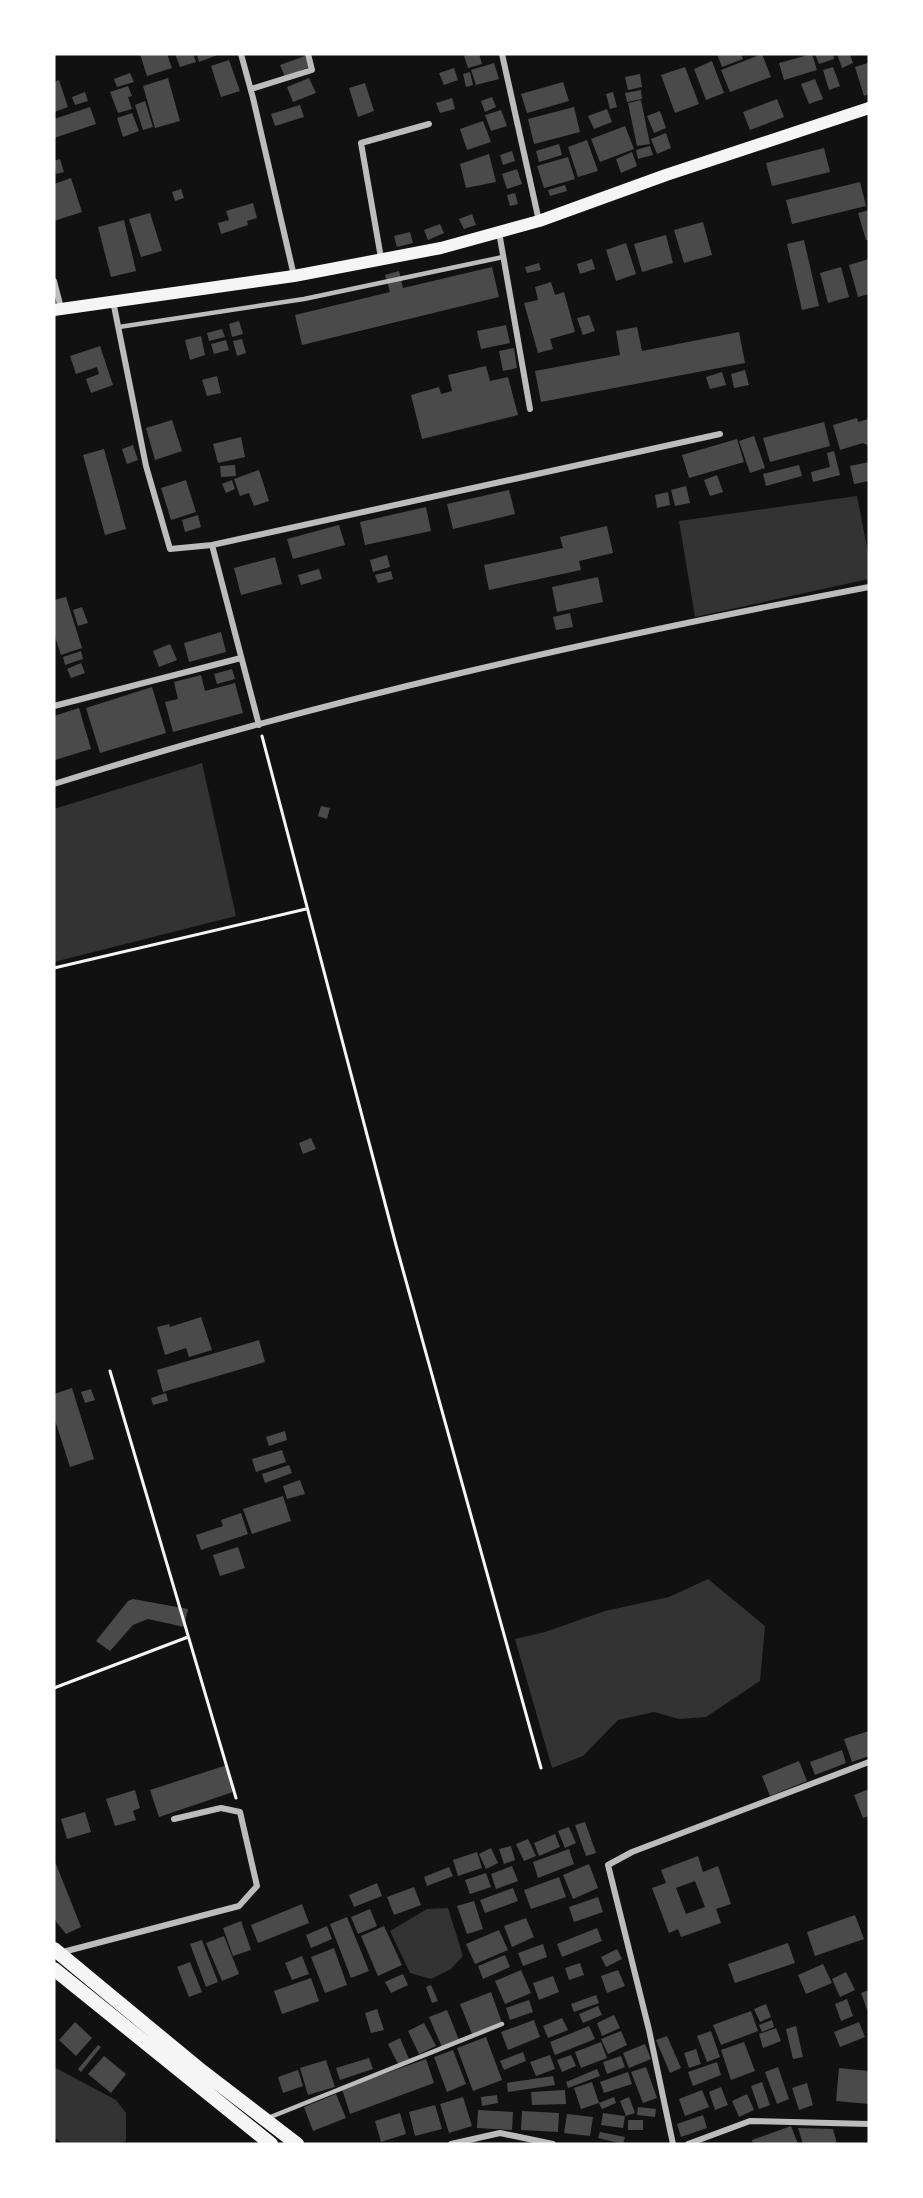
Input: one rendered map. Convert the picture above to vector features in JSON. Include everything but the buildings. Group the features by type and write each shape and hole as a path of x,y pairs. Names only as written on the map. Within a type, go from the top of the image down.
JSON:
{"highway":[{"path":"56,1951 198,2068 297,2144"},
{"path":"54,1970 271,2144"}],"main road":[{"path":"58,309 294,276 441,248 539,221 666,175 869,108"}],"street":[{"path":"241,54 294,276"},
{"path":"251,89 312,70 308,54"},
{"path":"502,54 539,221"},
{"path":"381,258 361,143 429,124"},
{"path":"499,231 530,409"},
{"path":"54,281 58,309"},
{"path":"113,300 147,466 170,549 212,545 720,434"},
{"path":"212,545 259,725"},
{"path":"54,784 137,758 454,674 869,586"},
{"path":"54,706 241,658"},
{"path":"673,2144 649,2030 608,1865 632,1852 869,1762"},
{"path":"56,1951 239,1906 257,1886 240,1812 221,1808 174,1819"},
{"path":"688,2144 750,2121 869,2124"},
{"path":"451,2144 500,2133 553,2144"}],"lane":[{"path":"119,327 304,299 503,257"},
{"path":"264,2119 502,2024"}],"path":[{"path":"259,725 396,1245 541,1768"},
{"path":"54,968 307,909"},
{"path":"110,1371 240,1812"},
{"path":"54,1688 189,1637"}],"shaded area":[{"path":"857,496 869,558 869,579 695,617 679,521"},
{"path":"202,763 236,916 54,962 54,809"},
{"path":"708,1579 765,1626 760,1681 706,1717 679,1719 654,1712 618,1720 583,1756 552,1768 515,1639 545,1632 605,1611 669,1597"},
{"path":"448,1908 463,1956 451,1969 431,1979 410,1973 390,1931 427,1909"},
{"path":"54,2067 116,2100 126,2113 126,2141 118,2144 63,2144 54,2137"}]}
